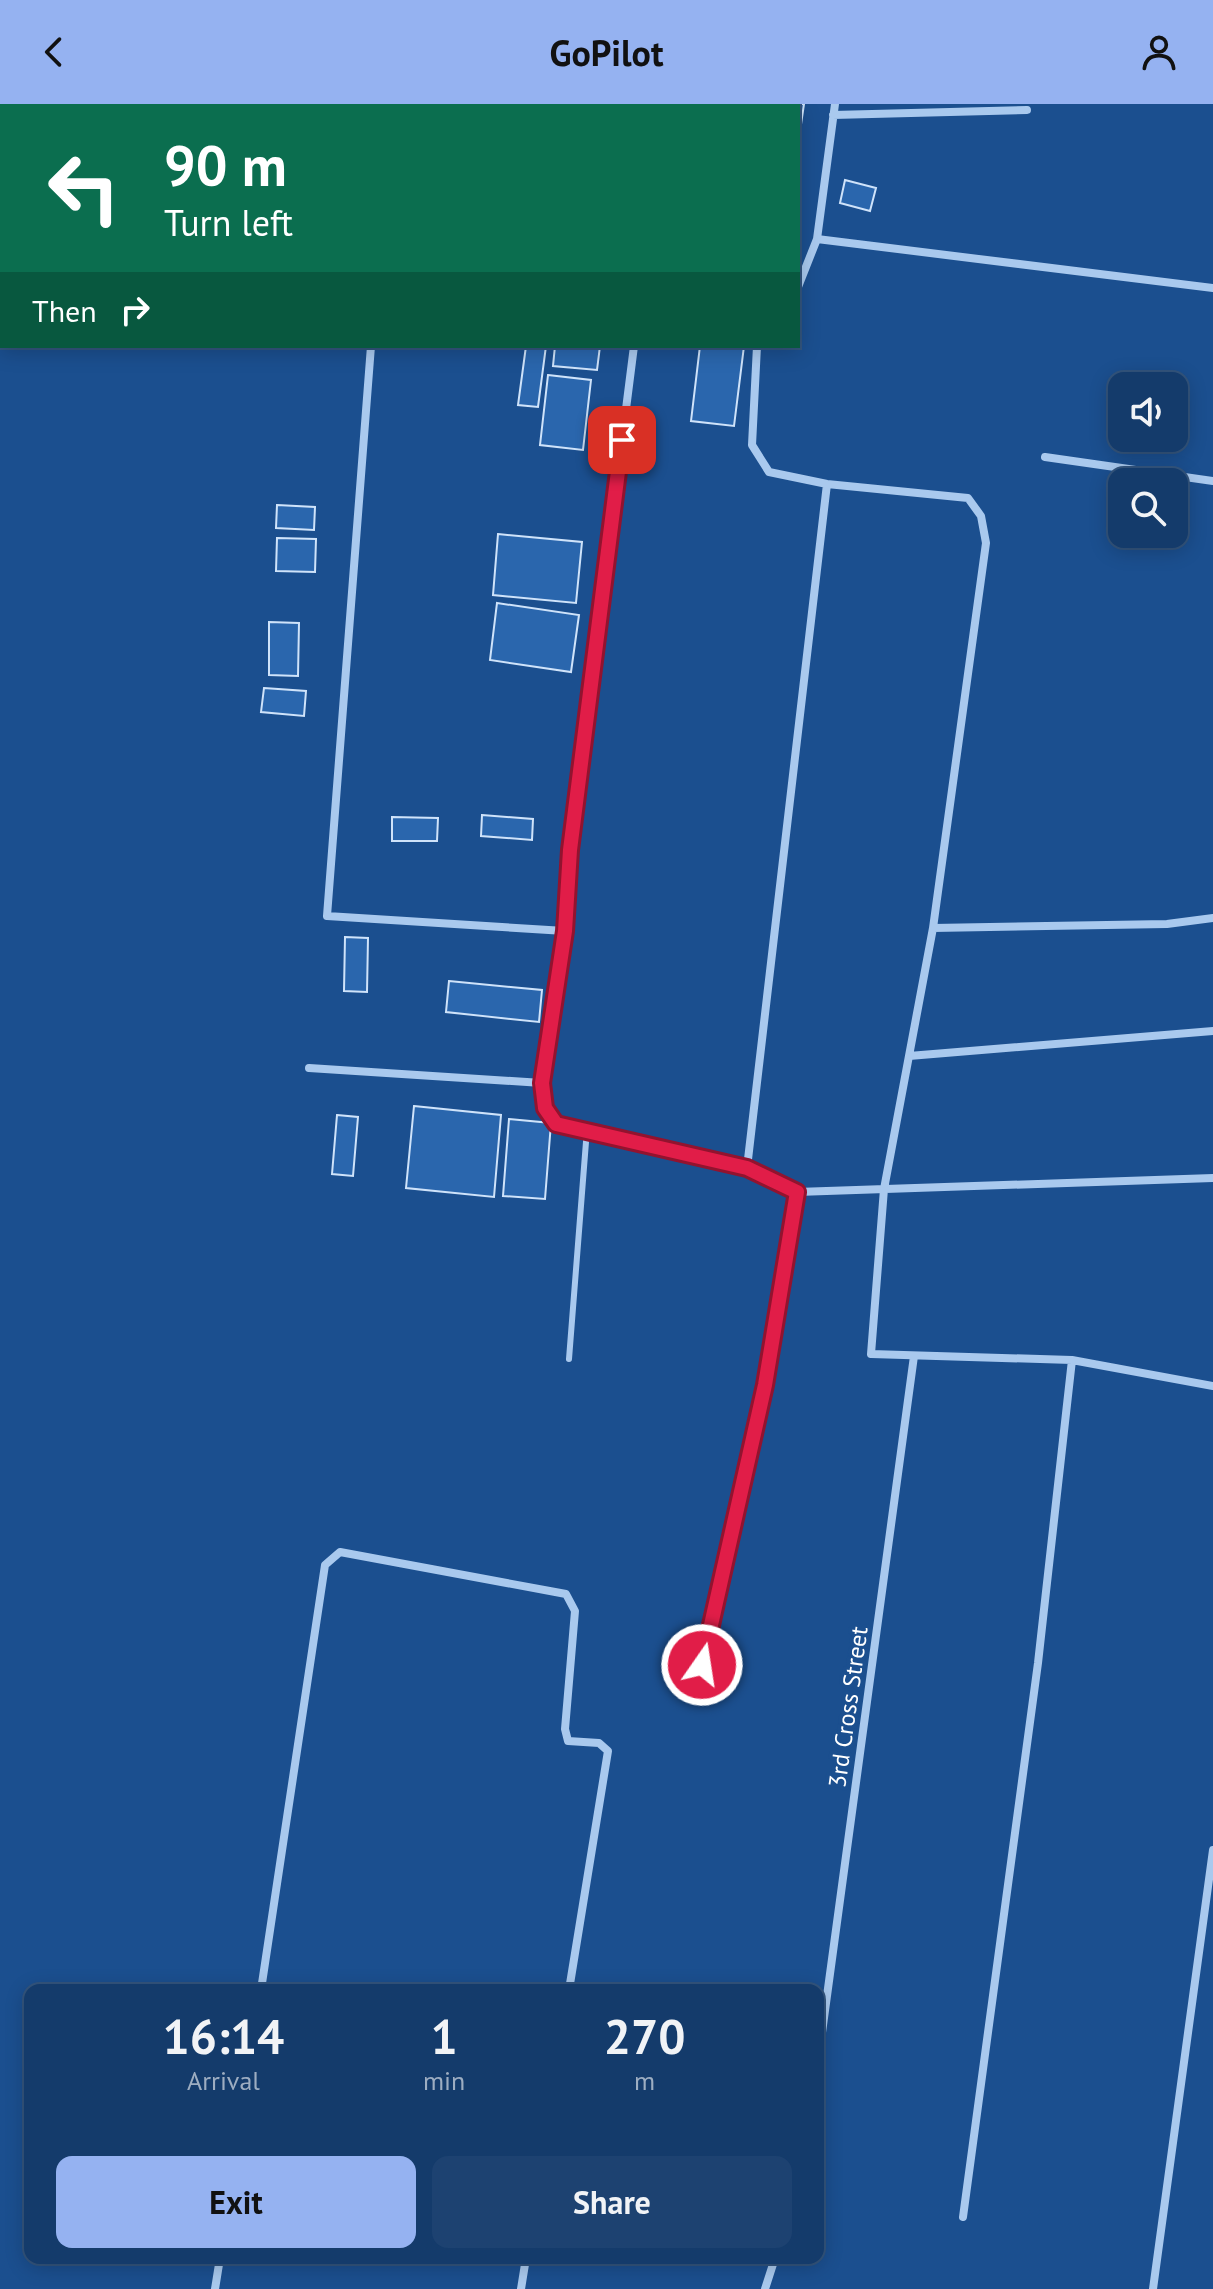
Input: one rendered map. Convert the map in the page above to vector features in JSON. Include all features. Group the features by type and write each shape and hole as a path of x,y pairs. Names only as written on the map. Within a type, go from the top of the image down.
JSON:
{"street":[{"path":"800,282 817,239 835,104"},
{"path":"833,115 1027,110"},
{"path":"817,239 1213,288"},
{"path":"371,348 327,916 565,931"},
{"path":"634,348 570,850 565,931 542,1083 545,1108 556,1124 747,1168 797,1192 1213,1178"},
{"path":"757,348 752,445 769,472 827,484 968,498 981,516 986,543 933,928 884,1189 871,1354 1072,1360 1213,1386"},
{"path":"1045,457 1213,481"},
{"path":"747,1168 827,484"},
{"path":"933,928 1167,924 1213,918"},
{"path":"909,1056 1213,1031"},
{"path":"309,1068 542,1083"},
{"path":"702,1665 765,1385 797,1192"},
{"name":"3rd Cross Street","path":"824,2018 914,1356"},
{"path":"963,2217 1038,1663 1072,1360"},
{"path":"262,1984 325,1565 340,1552 566,1594 575,1611 565,1729 568,1741 599,1743 608,1751 570,1984"},
{"path":"1153,2289 1213,1850"},
{"path":"215,2289 219,2264"},
{"path":"521,2289 525,2264"},
{"path":"765,2289 773,2264"}],"lane":[{"path":"569,1359 587,1129"}],"building":[{"path":"800,104 804,104 800,131"},
{"path":"845,180 876,188 870,211 840,203"},
{"path":"526,348 546,348 538,407 518,405"},
{"path":"555,348 600,348 597,370 553,366"},
{"path":"700,348 744,348 734,426 691,421"},
{"path":"548,375 591,380 583,450 540,445"},
{"path":"277,505 315,507 314,530 276,528"},
{"path":"498,534 582,542 576,603 493,595"},
{"path":"277,538 316,539 315,572 276,571"},
{"path":"497,603 579,615 571,672 490,660"},
{"path":"269,622 299,623 298,676 269,675"},
{"path":"264,688 306,691 304,716 261,712"},
{"path":"482,815 533,819 532,840 481,836"},
{"path":"392,817 438,818 437,841 392,841"},
{"path":"345,937 368,938 367,992 344,991"},
{"path":"449,981 542,990 539,1022 446,1012"},
{"path":"414,1106 501,1115 494,1197 406,1188"},
{"path":"337,1115 358,1117 353,1176 332,1174"},
{"path":"509,1119 551,1123 545,1199 503,1196"}],"route":[{"path":"622,440 570,850 565,931 542,1083 545,1108 556,1124 747,1168 797,1192 765,1385 702,1665"}]}
